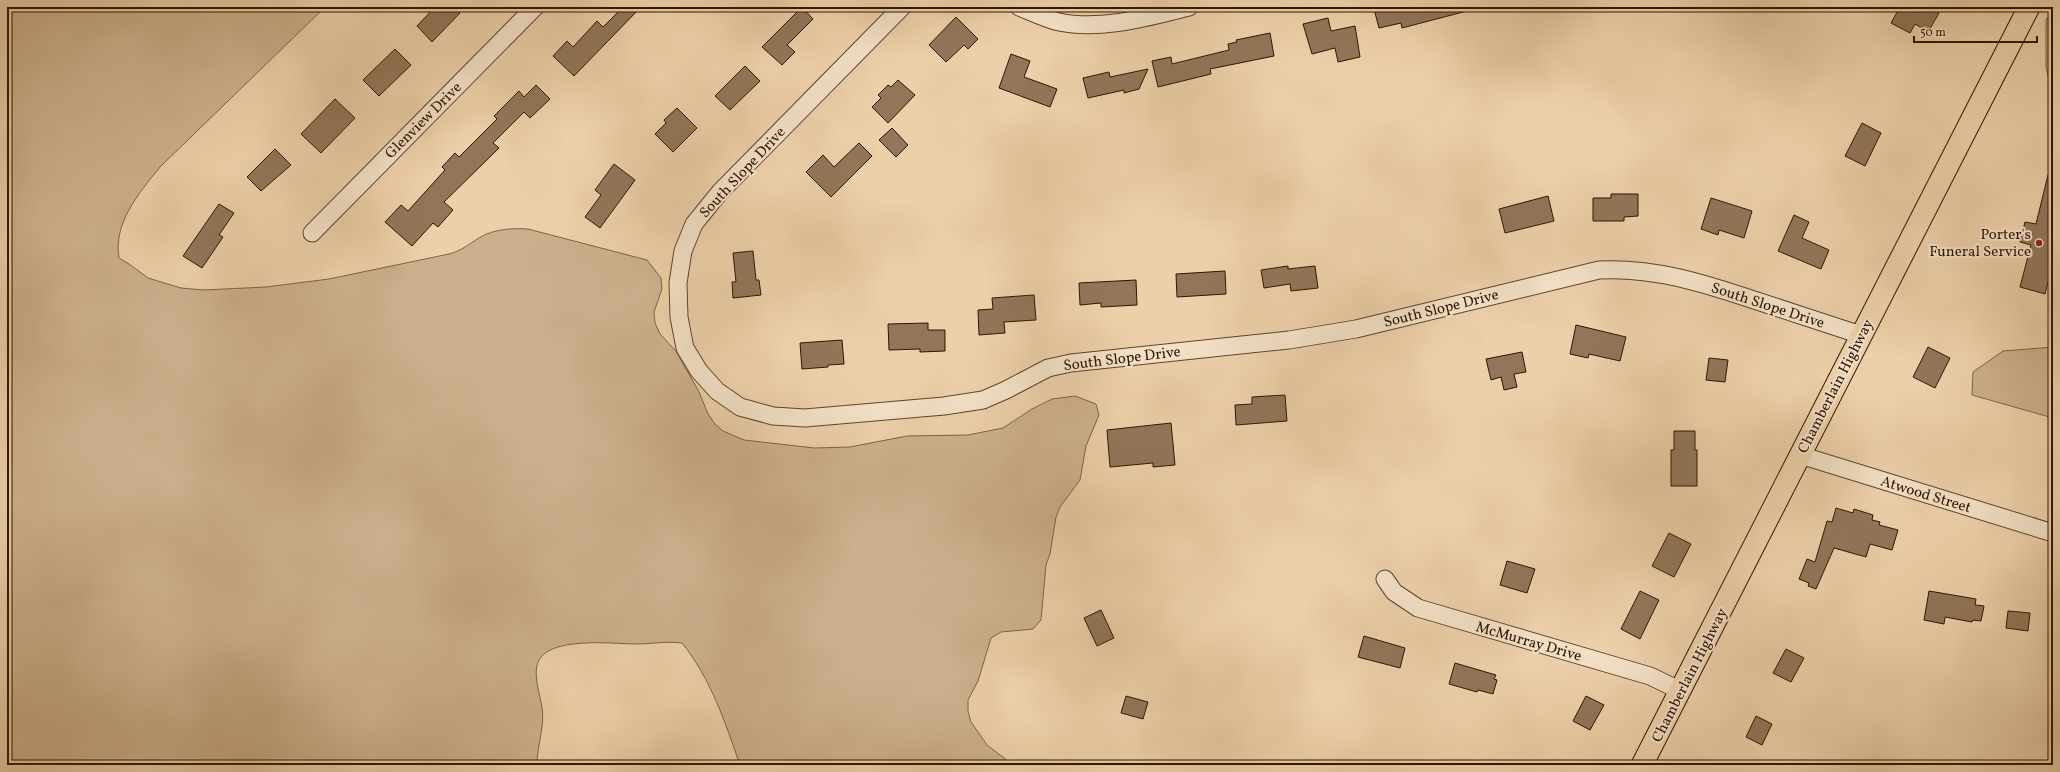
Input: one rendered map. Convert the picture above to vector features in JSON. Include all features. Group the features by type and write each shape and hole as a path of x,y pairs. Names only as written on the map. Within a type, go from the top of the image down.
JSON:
{"main road":[{"name":"Chamberlain Highway","path":"1642,765 1861,335 2024,9"}],"street":[{"name":"Glenview Drive","path":"312,233 535,7"},
{"name":"South Slope Drive","path":"902,7 720,192 694,224 683,252 678,283 679,317 685,348 699,371 717,390 740,407 773,416 804,418 944,406 983,400 1048,368 1071,363 1290,340 1356,329 1599,270 1620,269 1646,271 1698,282 1861,335"},
{"path":"1019,7 1059,22 1095,24 1145,18 1189,7"},
{"name":"Atwood Street","path":"1800,455 2053,533"},
{"name":"McMurray Drive","path":"1385,579 1394,592 1418,608 1650,676 1681,691"}],"shaded area":[{"path":"7,7 325,7 160,167 136,198 129,209 120,233 118,245 119,258 148,278 181,288 204,290 266,287 329,279 453,253 484,235 496,231 528,229 647,260 661,278 662,289 654,312 655,323 660,334 676,351 699,392 708,414 715,424 723,431 744,440 814,448 850,447 907,436 968,435 1003,428 1032,409 1052,399 1075,396 1096,404 1099,415 1086,446 1080,480 1060,507 1056,517 1050,554 1046,565 1041,620 1033,629 1001,632 991,638 978,681 968,700 968,711 971,722 987,745 1013,765 740,765 716,701 701,671 682,643 670,642 636,644 581,643 552,649 542,655 536,670 543,714 537,765 7,765"},
{"path":"2053,16 2053,96 2046,67 2046,19"},
{"path":"2053,347 2053,418 1972,395 1973,372 2003,351"}],"building":[{"path":"435,7 454,7 460,13 432,42 417,26"},
{"path":"623,7 641,7 574,76 553,56 567,41 573,47 597,21 603,27"},
{"path":"802,7 813,19 787,45 795,52 782,65 762,47"},
{"path":"1383,7 1409,7 1410,10 1423,7 1466,7 1467,11 1402,28 1401,23 1379,28 1374,9"},
{"path":"1900,7 1928,7 1939,13 1928,32 1915,24 1910,33 1891,23"},
{"path":"956,17 978,39 968,49 964,45 946,62 929,45"},
{"path":"1328,18 1331,31 1355,26 1360,57 1338,62 1335,48 1312,54 1303,24"},
{"path":"1270,33 1274,56 1210,69 1211,74 1158,87 1152,61 1171,57 1172,64 1229,50 1228,44 1237,42 1236,40"},
{"path":"395,49 411,65 379,96 363,80"},
{"path":"1011,54 1030,61 1024,77 1057,89 1050,107 999,88"},
{"path":"745,66 760,81 730,110 715,96"},
{"path":"1148,69 1139,89 1124,93 1124,90 1088,98 1083,78 1109,72 1110,77"},
{"path":"898,80 915,95 888,123 872,107 881,98 878,95 888,85 891,87"},
{"path":"536,85 550,99 530,118 524,112 493,143 499,148 444,202 453,210 438,227 433,223 412,246 385,222 401,205 408,211 445,170 442,167 455,153 459,157 497,119 494,116 519,91 524,97"},
{"path":"335,99 355,118 321,153 301,134"},
{"path":"677,108 697,128 673,152 655,134 666,123 664,120"},
{"path":"1862,123 1881,133 1865,166 1845,156"},
{"path":"892,128 908,145 896,157 879,140"},
{"path":"859,143 872,156 831,197 806,172 823,155 834,167"},
{"path":"275,149 291,165 261,191 247,177"},
{"path":"614,164 635,180 600,228 585,217 601,195 595,190"},
{"name":"Porter's Funeral Service","path":"2048,175 2053,175 2053,283 2048,282 2045,294 2020,287 2031,245 2020,242 2025,222 2036,224"},
{"path":"1611,194 1638,194 1638,216 1624,217 1624,221 1593,221 1593,198 1611,198"},
{"path":"1548,196 1554,221 1505,233 1499,209"},
{"path":"1711,198 1752,211 1744,238 1719,230 1718,235 1701,229"},
{"path":"219,204 234,213 219,235 223,237 202,268 183,256"},
{"path":"1794,215 1809,222 1802,238 1829,250 1821,269 1778,251"},
{"path":"753,251 756,280 759,280 761,295 733,298 732,282 736,282 733,253"},
{"path":"1288,266 1288,269 1315,266 1318,288 1291,291 1290,284 1264,288 1261,270"},
{"path":"1225,271 1226,294 1177,297 1176,274"},
{"path":"1136,280 1137,305 1101,307 1101,303 1080,305 1079,283"},
{"path":"1034,295 1036,320 1004,322 1005,333 979,335 978,310 993,309 992,298"},
{"path":"928,323 928,330 945,330 945,351 920,352 920,349 889,350 888,324"},
{"path":"1576,325 1626,337 1620,361 1589,354 1588,358 1570,354"},
{"path":"842,340 844,364 802,369 800,343"},
{"path":"1928,347 1950,358 1935,388 1913,377"},
{"path":"1522,352 1526,372 1514,374 1517,387 1504,390 1501,377 1491,380 1486,359"},
{"path":"1709,358 1728,360 1725,382 1706,380"},
{"path":"1285,395 1287,421 1236,425 1235,405 1252,404 1252,397"},
{"path":"1171,423 1175,465 1153,467 1153,463 1110,467 1107,430"},
{"path":"1674,431 1695,431 1695,450 1697,450 1697,486 1671,486 1671,450 1674,450"},
{"path":"1836,508 1853,513 1854,509 1873,515 1872,520 1880,522 1879,525 1898,530 1892,550 1870,544 1866,557 1834,548 1816,589 1808,586 1809,583 1799,579 1807,559 1815,562 1827,521 1832,522"},
{"path":"1669,533 1691,544 1674,577 1652,566"},
{"path":"1507,561 1535,569 1527,593 1500,585"},
{"path":"1640,591 1659,600 1640,639 1621,629"},
{"path":"1929,591 1976,599 1975,605 1984,606 1981,621 1973,620 1972,622 1945,617 1944,624 1924,620"},
{"path":"1101,610 1114,638 1097,646 1084,618"},
{"path":"2008,611 2030,613 2028,631 2006,628"},
{"path":"1364,636 1405,648 1400,668 1358,657"},
{"path":"1786,649 1804,658 1791,682 1773,673"},
{"path":"1455,663 1496,675 1494,679 1497,680 1493,694 1478,690 1477,692 1449,684"},
{"path":"1126,696 1148,702 1143,719 1121,713"},
{"path":"1586,696 1604,705 1590,730 1573,721"},
{"path":"1756,716 1772,724 1762,745 1746,737"}],"place":[{"name":"Porter's Funeral Service","path":"2039,243"}]}
